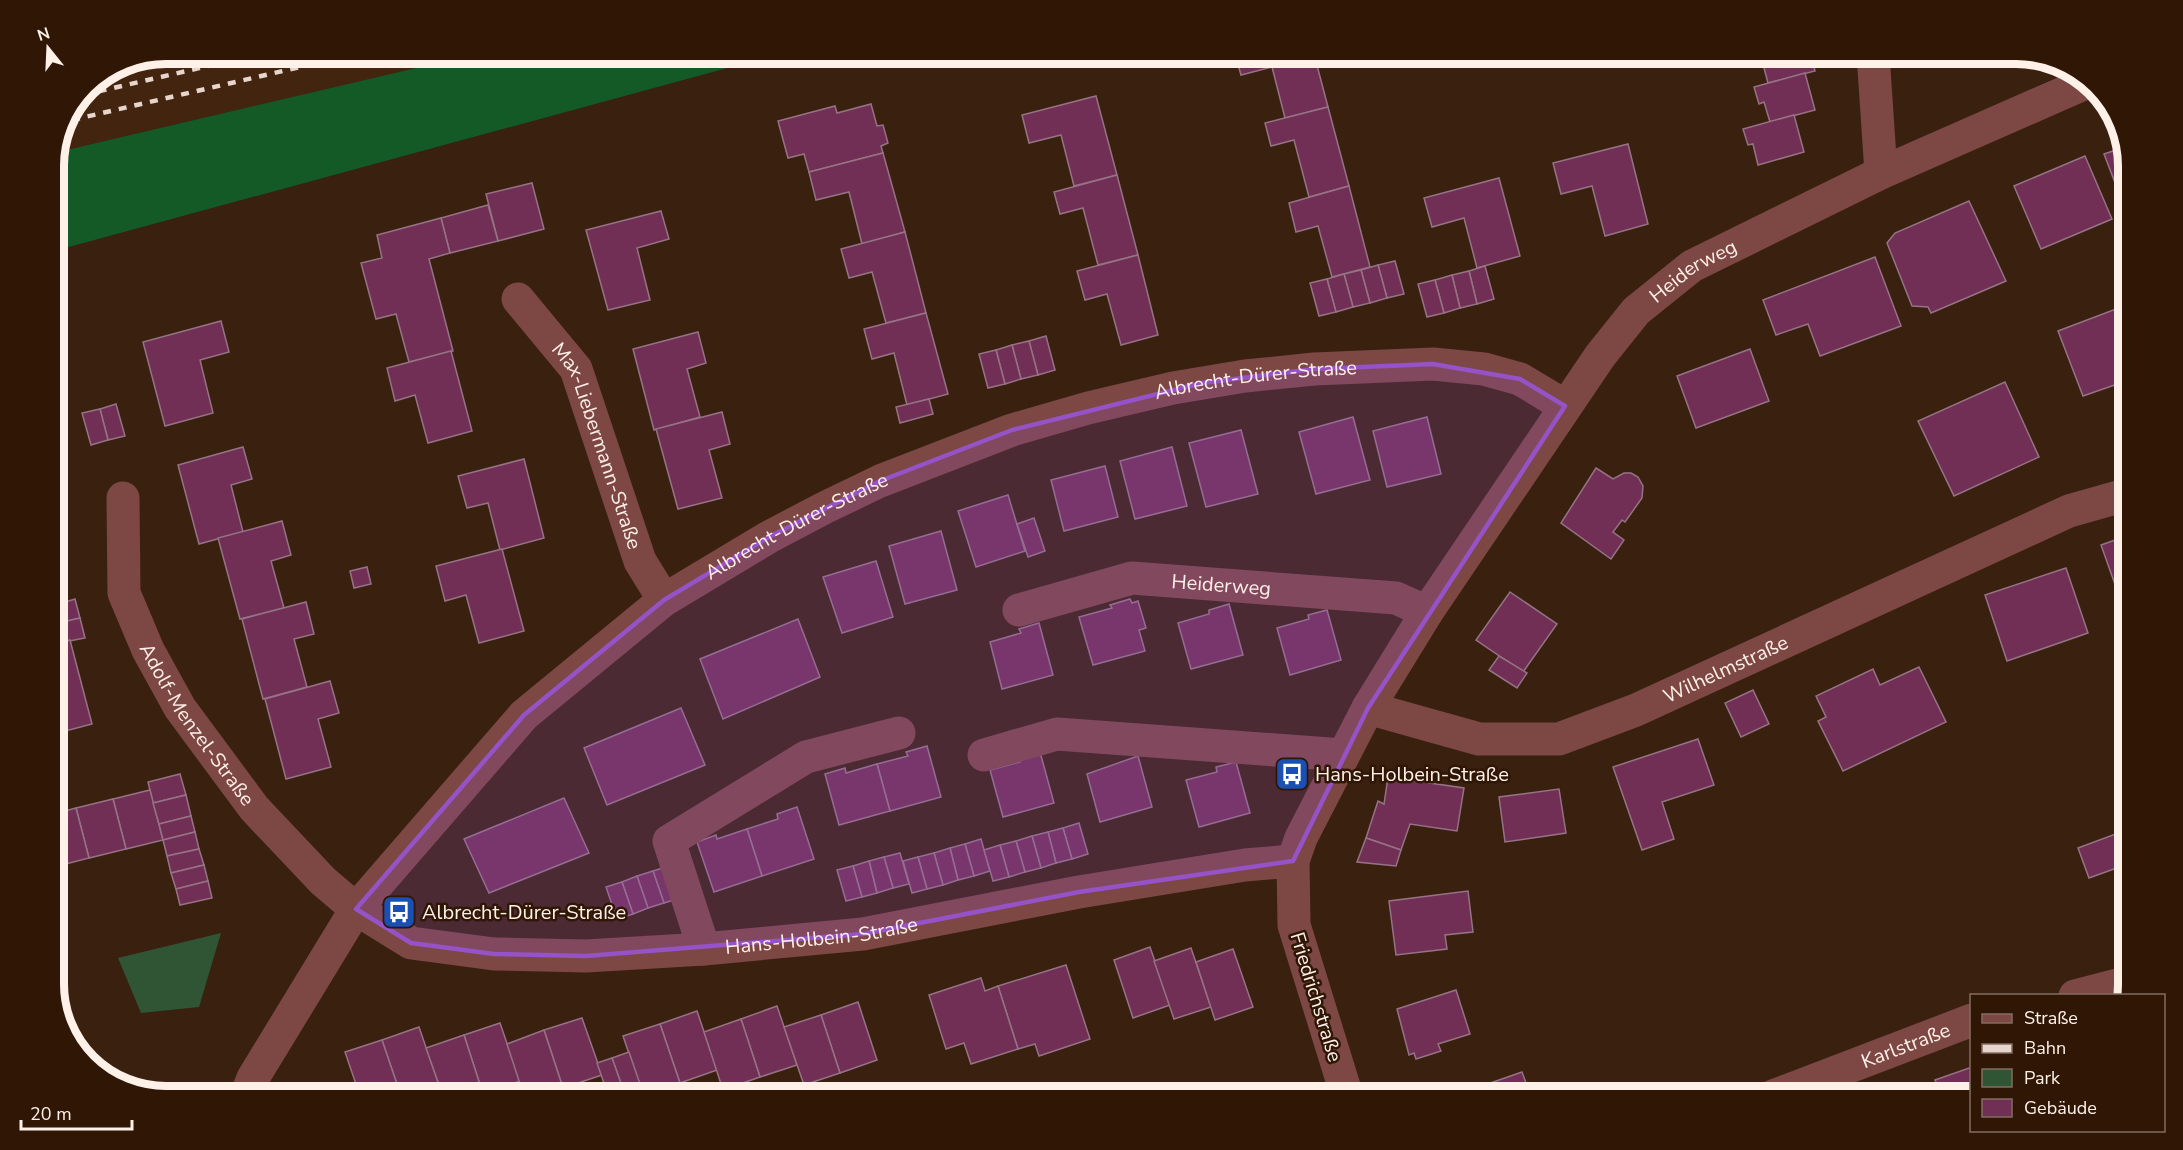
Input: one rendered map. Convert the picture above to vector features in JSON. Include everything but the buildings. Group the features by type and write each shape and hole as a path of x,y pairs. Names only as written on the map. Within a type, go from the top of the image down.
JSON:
{"street":[{"path":"1874,64 1881,173"},
{"name":"Heiderweg","path":"1293,861 1368,708 1427,612 1565,406 1600,356 1636,311 1692,266 1881,173 2079,86"},
{"name":"Max-Liebermann-Straße","path":"518,299 576,369 640,561 664,600"},
{"name":"Albrecht-Dürer-Straße","path":"250,1085 356,909 524,715 664,600 769,537 880,481 1012,430 1088,408 1173,388 1314,369 1433,363 1484,369 1520,379 1565,406"},
{"name":"Wilhelmstraße","path":"1368,708 1479,739 1559,739 1636,710 2069,511 2118,497"},
{"name":"Adolf-Menzel-Straße","path":"123,498 124,593 148,650 180,708 254,808 323,881 356,909"},
{"name":"Heiderweg","path":"1019,610 1132,578 1396,598 1427,612"},
{"path":"704,949 669,841 806,757 899,732"},
{"path":"984,755 1057,734 1343,755"},
{"name":"Hans-Holbein-Straße","path":"356,909 411,943 494,954 586,956 704,949 863,934 1079,892 1245,865 1293,861"},
{"name":"Friedrichstraße","path":"1293,861 1294,925 1344,1085"},
{"path":"2083,994 2118,985"},
{"name":"Karlstraße","path":"1802,1085 1970,1020"}],"highlighted area":[{"path":"1433,364 1520,379 1565,406 1368,708 1293,861 1079,892 863,934 586,956 494,954 411,943 356,909 524,715 664,600 769,537 880,481 1012,430 1202,383 1314,369"}],"shaded area":[{"path":"167,64 433,64 66,150 72,128 94,94 128,72 147,66"}],"green space":[{"path":"433,64 742,64 65,248 66,150"},
{"path":"221,933 199,1007 141,1013 118,958"}],"railway":[{"path":"97,92 217,64"},
{"path":"77,119 313,64"}],"place":[{"name":"Hans-Holbein-Straße","path":"1292,774"},
{"name":"Albrecht-Dürer-Straße","path":"399,912"}]}
